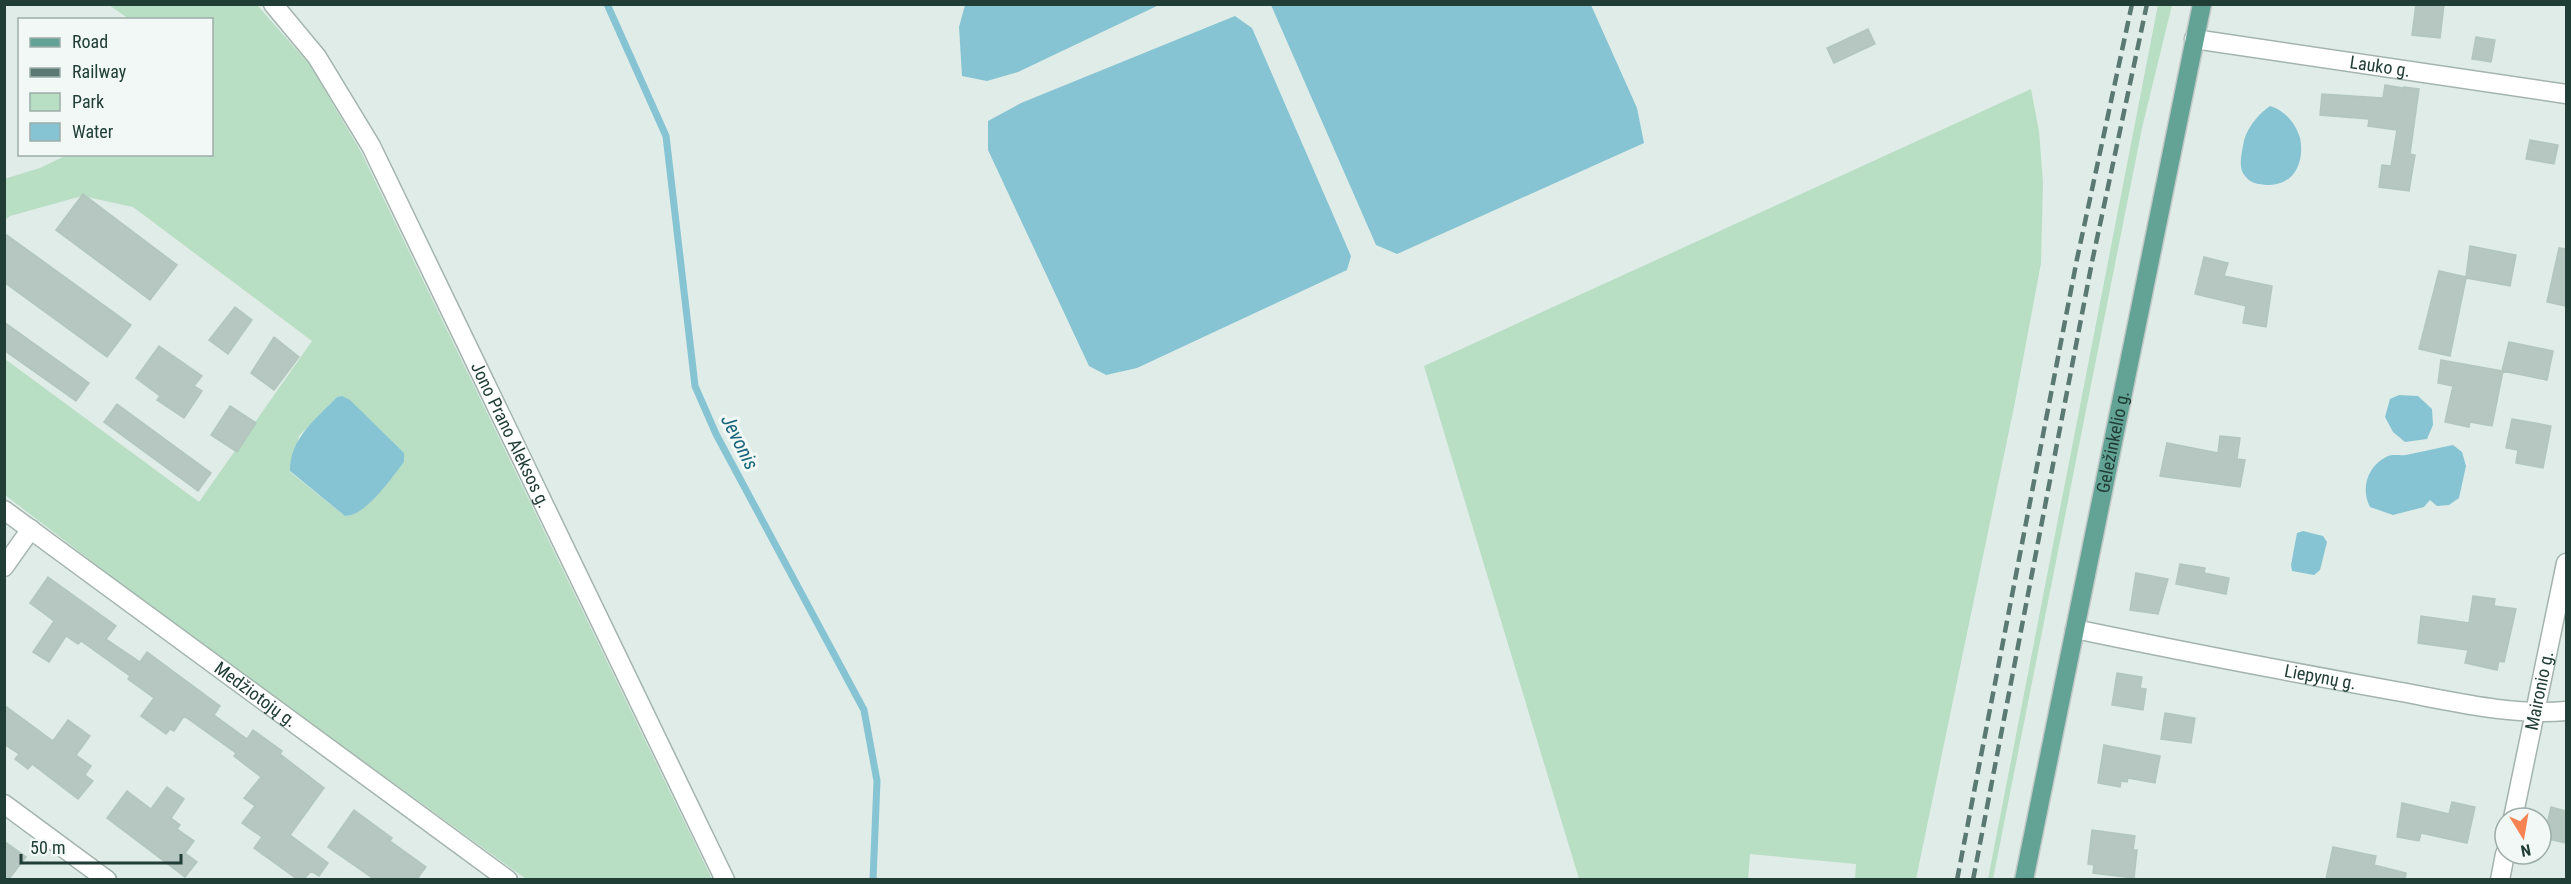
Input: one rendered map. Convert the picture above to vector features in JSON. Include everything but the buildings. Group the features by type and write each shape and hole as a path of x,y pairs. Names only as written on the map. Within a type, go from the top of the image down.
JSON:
{"main road":[{"name":"Geležinkelio g.","path":"2024,879 2202,4"}],"street":[{"name":"Jono Prano Aleksos g.","path":"273,4 317,57 371,146 726,879"},
{"name":"Lauko g.","path":"2194,39 2566,94"},
{"name":"Medžiotojų g.","path":"4,510 508,879"},
{"path":"4,567 31,530"},
{"name":"Maironio g.","path":"2516,806 2566,563"},
{"name":"Liepynų g.","path":"2075,629 2250,665 2535,714 2566,711"},
{"path":"4,804 107,879"}],"green space":[{"path":"109,5 257,5 310,65 361,152 712,879 526,879 162,615 5,495 5,359 199,502 312,341 133,207 82,196 10,216 5,220 4,179 40,168 65,156 213,156 213,18 128,18","holes":["342,396 350,516 345,516 290,472 299,436 337,397"]},
{"path":"2158,5 2172,5 2142,128 1993,879 1988,879"},
{"path":"2031,89 2039,131 2043,182 2041,263 2015,402 1916,879 1855,879 1856,864 1750,854 1748,879 1579,879 1424,366"}],"water":[{"path":"965,4 1159,5 1018,72 987,81 962,76 959,27"},
{"path":"1271,5 1591,5 1637,108 1644,143 1397,254 1376,245"},
{"path":"1235,16 1252,28 1351,256 1347,270 1137,368 1106,375 1089,366 988,150 988,121 1021,103"},
{"path":"2270,106 2285,114 2292,122 2300,138 2301,156 2296,171 2291,177 2276,184 2267,185 2250,181 2243,174 2241,163 2244,140 2249,129 2256,118"},
{"path":"2399,395 2418,396 2432,409 2433,425 2427,439 2405,442 2393,432 2385,417 2390,399"},
{"path":"342,396 350,400 404,453 404,462 378,495 361,510 345,516 290,471 294,449 305,430 337,397"},
{"path":"2453,445 2462,452 2466,466 2459,498 2449,505 2437,506 2430,500 2424,507 2393,515 2370,507 2366,485 2371,471 2381,460 2390,455 2406,455"},
{"path":"2303,531 2323,536 2327,542 2320,570 2314,575 2292,571 2297,533"}],"waterway":[{"name":"Jevonis","path":"607,4 666,136 695,386 716,434 864,710 877,781 873,880"}],"railway":[{"path":"1957,880 2077,259 2132,4"},
{"path":"1973,880 2092,262 2147,4"}]}
